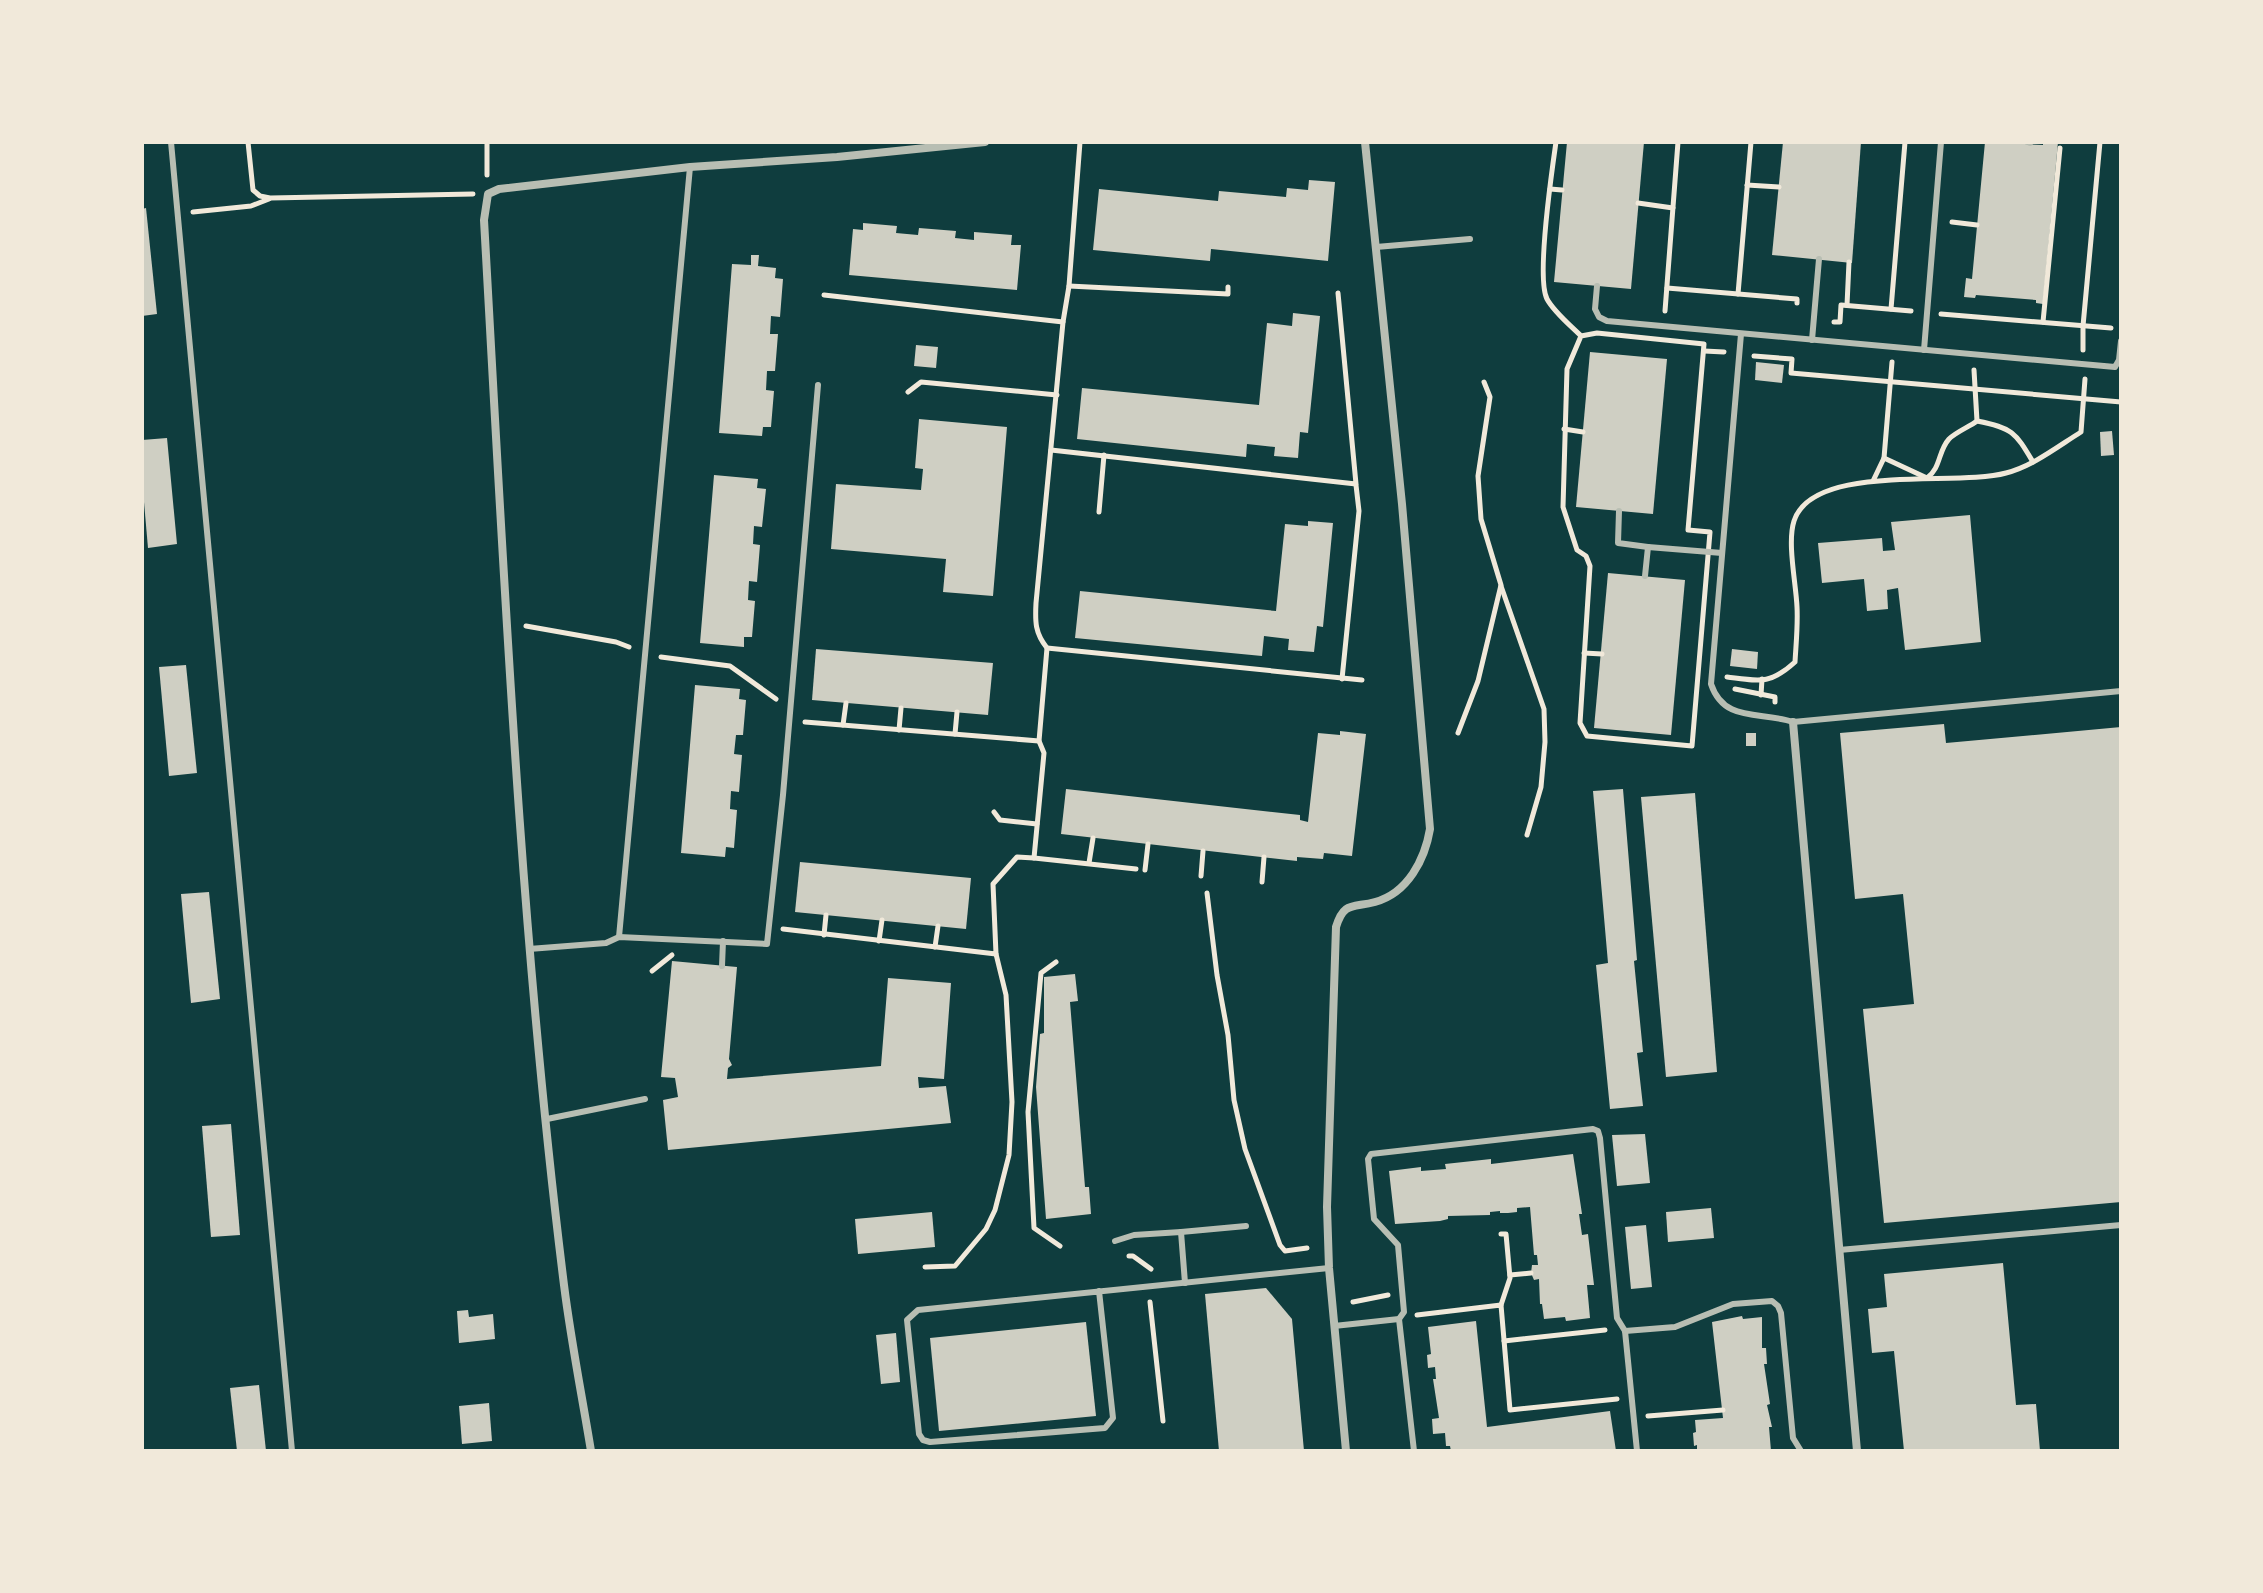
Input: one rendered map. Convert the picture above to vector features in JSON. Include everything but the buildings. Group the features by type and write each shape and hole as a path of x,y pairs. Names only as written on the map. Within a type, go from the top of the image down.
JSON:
{"street":[{"path":"591,1451 564,1287 529,949 485,236 488,194 499,189 690,167 837,157 985,142"},
{"path":"1346,1451 1329,1268 1327,1207 1336,927 1339,915 1346,908 1376,902 1402,886 1418,868 1427,851 1430,829 1401,489 1365,142"},
{"path":"1793,722 1857,1451"}],"lane":[{"path":"171,142 292,1451"},
{"path":"1924,350 1941,142"},
{"path":"619,937 690,167"},
{"path":"1376,247 1470,239"},
{"path":"1812,340 1819,259"},
{"path":"1597,286 1595,309 1599,317 1607,321 2115,367 2121,341"},
{"path":"1741,334 1711,684 1717,700 1730,711 1776,716 1793,722 2121,691"},
{"path":"529,949 606,943 619,937 767,944 818,385"},
{"path":"1619,511 1618,543 1722,553"},
{"path":"1645,576 1648,547"},
{"path":"722,966 723,941"},
{"path":"547,1119 645,1099"},
{"path":"1414,1451 1399,1319 1404,1312 1398,1245 1374,1219 1368,1159 1371,1154 1593,1129 1598,1131 1600,1138 1617,1318 1625,1331 1637,1451"},
{"path":"1839,1250 2121,1225"},
{"path":"1115,1241 1134,1235 1246,1226"},
{"path":"1181,1232 1185,1283"},
{"path":"1099,1291 1113,1418 1110,1425 1105,1428 930,1442 923,1440 919,1434 907,1320 918,1310 1099,1291 1329,1268"},
{"path":"1625,1331 1675,1327 1733,1304 1772,1301 1781,1313 1793,1438 1801,1451"},
{"path":"1334,1326 1399,1319"}],"path":[{"path":"248,142 253,190 260,196 270,198 488,194 487,142"},
{"path":"1034,858 1044,753 1039,741 1047,648 1037,635 1035,624 1069,286 1080,142"},
{"path":"1556,142 1544,255 1545,293 1551,305 1581,336"},
{"path":"1663,340 1678,142"},
{"path":"1738,294 1751,142"},
{"path":"1891,309 1905,142"},
{"path":"1698,674 1762,679 1778,677 1795,662 1794,521 1801,508 1820,492 1873,482 2005,474 2033,462 2081,432 2087,364 2082,345 2083,326 2100,142"},
{"path":"2043,322 2060,148"},
{"path":"1747,185 1779,187"},
{"path":"1550,189 1562,190"},
{"path":"178,213 251,206 270,198"},
{"path":"1638,203 1673,208"},
{"path":"1952,222 1977,225"},
{"path":"1847,305 1849,262"},
{"path":"1069,286 1228,294 1228,287"},
{"path":"1667,288 1797,299 1796,319 1840,322 1841,305 1847,305 2121,329"},
{"path":"1338,293 1359,511 1342,679"},
{"path":"824,295 1063,322"},
{"path":"1873,482 1884,458 1894,347"},
{"path":"1704,351 1792,359 1791,373 2121,402"},
{"path":"1973,354 1977,421"},
{"path":"908,392 921,382 1057,395"},
{"path":"1484,382 1490,397 1478,476 1481,519 1544,709 1541,787 1527,835"},
{"path":"1927,478 1936,472 1950,438 1977,421 2004,426 2019,439 2033,462"},
{"path":"1564,429 1583,432"},
{"path":"1051,450 1356,484"},
{"path":"1099,512 1104,455"},
{"path":"1884,458 1927,478"},
{"path":"1458,733 1478,681 1501,585"},
{"path":"526,626 616,642 646,654 730,666 803,722 1039,741"},
{"path":"1047,648 1362,680"},
{"path":"1584,653 1602,654"},
{"path":"1728,677 1727,683 1731,688 1764,696 1762,679"},
{"path":"843,725 846,703"},
{"path":"899,730 901,708"},
{"path":"955,734 957,712"},
{"path":"994,812 1000,820 1037,824"},
{"path":"1089,863 1093,838"},
{"path":"1145,870 1148,844"},
{"path":"1201,876 1203,851"},
{"path":"925,1267 955,1266 986,1229 995,1210 1009,1155 1012,1102 1006,995 996,954 993,884 1017,857 1136,869"},
{"path":"1262,882 1264,857"},
{"path":"1207,893 1228,1035 1234,1100 1245,1149 1280,1245 1285,1251 1307,1248"},
{"path":"824,935 826,915"},
{"path":"879,941 882,920"},
{"path":"769,922 788,931 996,954"},
{"path":"935,947 938,926"},
{"path":"652,971 669,958"},
{"path":"1056,962 1041,973 1028,1112 1034,1228 1060,1246"},
{"path":"1501,1234 1506,1234 1510,1275 1501,1305 1510,1410 1622,1399 1621,1389"},
{"path":"1125,1257 1133,1256 1155,1273 1156,1286"},
{"path":"1510,1275 1531,1273"},
{"path":"1353,1302 1411,1293 1413,1316 1501,1305"},
{"path":"1152,1316 1163,1421"},
{"path":"1504,1341 1616,1329"},
{"path":"1634,1417 1723,1410"}]}
